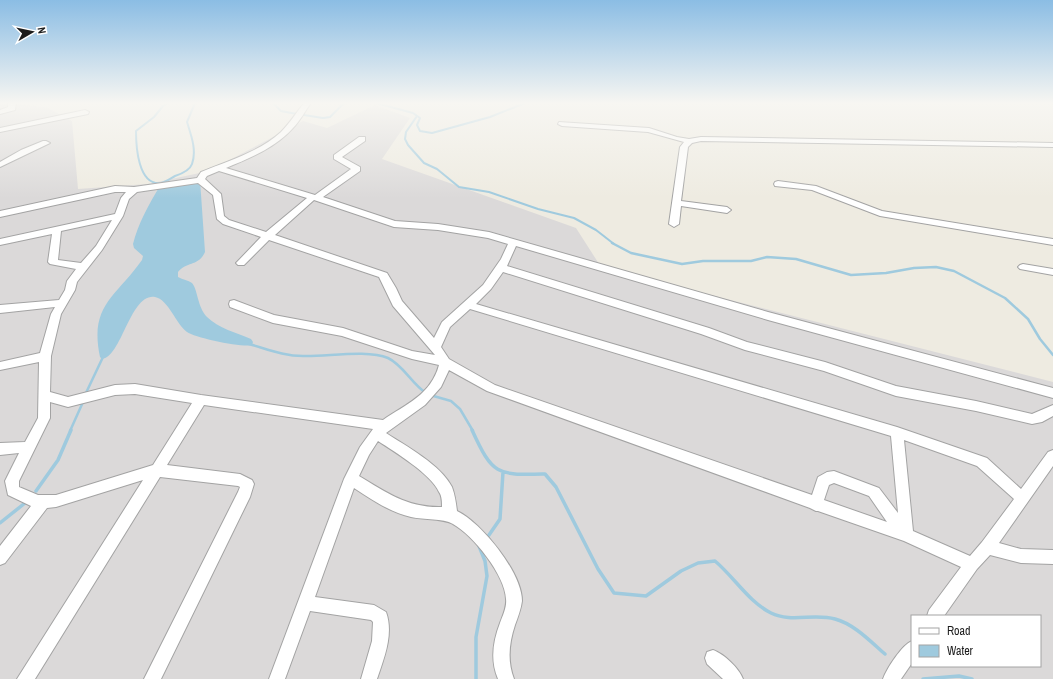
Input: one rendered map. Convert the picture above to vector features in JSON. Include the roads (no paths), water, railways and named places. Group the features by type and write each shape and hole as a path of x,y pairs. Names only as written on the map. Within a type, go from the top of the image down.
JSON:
{"street":[{"path":"0,214 115,189 134,190 200,180 204,174 262,148 281,135"},
{"path":"663,135 689,141 701,139 1053,145"},
{"path":"241,263 268,236 314,197 357,169 337,157 362,139"},
{"path":"674,224 684,147 689,141"},
{"path":"0,164 46,143"},
{"path":"218,168 314,197 394,224 438,227 489,235 768,316 1053,392"},
{"path":"200,180 217,194 220,217 222,220 341,262 383,275 391,288 397,303 435,347 445,362 444,371 439,381 419,403 380,429 362,454 350,479 277,679"},
{"path":"778,184 813,188 875,212 1053,242"},
{"path":"134,190 125,198 119,216 99,248 72,281 70,290 56,314 45,356 44,418 12,481 12,490 29,501 56,501 155,470 240,480 247,484 244,493 152,679"},
{"path":"677,203 727,210"},
{"path":"0,242 119,216"},
{"path":"57,229 54,262 84,267"},
{"path":"435,347 446,325 455,315 487,287 501,268 513,242"},
{"path":"1023,267 1053,272"},
{"path":"501,268 705,331 745,346 825,367 905,394 976,406 1032,419 1038,418 1053,410"},
{"path":"0,309 62,303"},
{"path":"234,304 273,319 343,332 412,355 445,362 492,388 528,402 816,505 906,531 972,564"},
{"path":"468,305 897,432 982,462 1022,498"},
{"path":"0,366 45,356"},
{"path":"45,395 68,402 127,388 380,429 442,484 448,496 450,514"},
{"path":"25,679 155,470 201,400"},
{"path":"897,432 906,531"},
{"path":"0,449 29,447"},
{"path":"936,615 1053,456"},
{"path":"816,505 823,481 827,478 834,477 874,492 893,518 906,531"},
{"path":"350,479 394,504 412,511 432,514 450,514 479,536 494,554 512,589 514,598 513,608 502,643 503,674 506,679"},
{"path":"0,558 44,502"},
{"path":"987,547 1021,556 1053,556"},
{"path":"306,603 374,614 380,618 382,627 369,679"},
{"path":"891,679 911,650"},
{"path":"713,658 735,679"}],"water":[{"path":"200,180 205,252 199,260 181,269 178,272 178,277 192,283 201,308 211,321 251,339 253,342 252,345 247,346 209,340 187,332 164,302 155,297 146,298 139,305 115,348 109,356 102,359 100,357 98,325 107,303 142,260 143,256 134,248 133,244 141,222 152,200 160,186"}],"waterway":[{"path":"136,135 138,155 143,172 147,178 153,182 161,183 185,172 191,166 194,153 191,135"},
{"path":"406,135 405,139 408,145 424,163 437,169 459,187 489,192 538,209 574,218 596,230 614,244"},
{"path":"612,243 631,253 682,264 703,261 751,261 767,257 796,259 851,275 886,273 914,268 936,267 954,271 1005,298 1028,319 1040,339 1053,355"},
{"path":"249,344 296,356 358,354 379,355 388,358 398,365 416,385 426,393"},
{"path":"85,395 103,357"},
{"path":"430,395 451,401 460,409 473,431"},
{"path":"70,431 83,402"},
{"path":"36,491 58,460 71,430"},
{"path":"472,430 486,456 498,470 516,474 545,474 556,487 598,569 614,593 646,596 681,571 698,563 715,561 749,596 771,613 786,617 827,617 842,621 862,634 885,654"},
{"path":"489,535 500,519 503,472"},
{"path":"0,523 25,503"},
{"path":"476,679 476,637 487,576 485,561 479,546"},
{"path":"923,679 959,676 972,679"}]}
